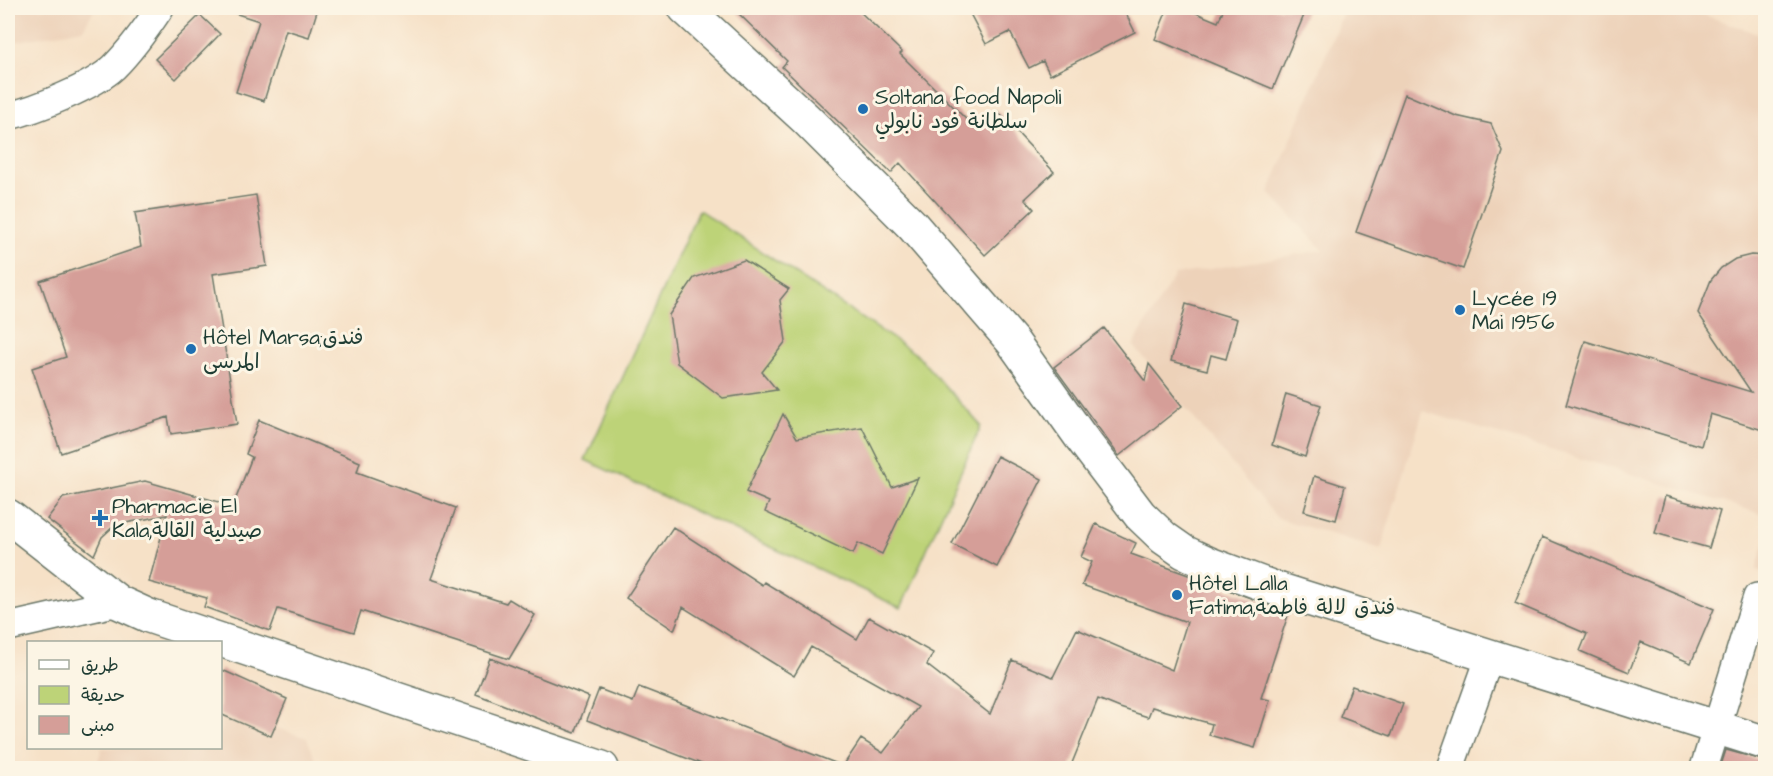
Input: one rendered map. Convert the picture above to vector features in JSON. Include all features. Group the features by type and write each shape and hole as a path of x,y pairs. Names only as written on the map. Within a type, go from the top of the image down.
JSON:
{"street":[{"path":"8,116 53,101 112,69 136,43 160,8"},
{"path":"685,8 806,119 912,225 1013,342 1118,487 1140,515 1164,538 1193,557 1275,588 1766,743"},
{"path":"8,516 118,602 149,616 602,768"},
{"path":"1704,768 1756,597"},
{"path":"8,627 118,602"},
{"path":"1450,768 1490,656"}],"shaded area":[{"path":"8,8 95,8 83,29 8,43"},
{"name":"Lycée 19 Mai 1956","path":"1345,8 1684,8 1765,36 1765,515 1423,411 1381,549 1277,518 1133,345 1175,275 1323,250 1269,193"},
{"path":"1765,541 1766,573 1756,570"},
{"path":"222,709 307,738 317,765 330,768 96,768 102,749 222,749"}],"green space":[{"path":"699,210 916,354 981,426 901,608 585,460"}],"building":[{"path":"235,8 318,8 309,37 286,30 264,101 236,92 259,21 234,13"},
{"path":"733,8 856,8 977,130 997,111 1054,172 1025,199 1034,209 985,255 900,163 891,173 782,67 787,61"},
{"path":"967,8 1123,8 1135,32 1050,75 1043,61 1029,68 1010,32 986,44"},
{"path":"1168,8 1184,8 1218,22 1224,8 1307,8 1273,89 1155,39"},
{"path":"200,15 220,34 176,79 155,59"},
{"path":"1405,94 1456,116 1491,124 1503,152 1463,269 1356,232"},
{"path":"256,195 267,266 213,274 237,424 171,434 168,417 61,453 32,368 66,357 40,281 141,247 135,213"},
{"path":"1751,255 1766,256 1766,431 1710,414 1701,446 1566,405 1585,341 1751,392 1698,313 1711,280 1721,268 1735,259"},
{"path":"744,260 789,289 780,300 786,341 762,372 777,390 723,398 677,363 669,315 694,278"},
{"path":"1186,304 1237,319 1226,359 1211,355 1207,370 1171,361"},
{"path":"1104,328 1145,381 1149,364 1182,406 1119,456 1054,367"},
{"path":"1286,394 1321,405 1305,457 1272,445"},
{"path":"783,414 797,438 862,427 892,487 918,478 882,554 858,543 853,554 765,512 769,502 746,492"},
{"path":"259,420 360,462 357,472 456,508 431,579 506,603 509,599 535,615 509,659 361,611 354,632 278,609 270,631 204,607 207,598 149,582 167,515 115,525 102,537 94,555 47,519 63,498 145,481 233,506 252,457 246,454"},
{"path":"997,456 1042,479 997,567 952,544"},
{"path":"1314,476 1345,486 1336,520 1304,511"},
{"path":"1665,496 1720,511 1709,548 1655,533"},
{"path":"1096,524 1136,543 1131,554 1289,612 1261,698 1270,700 1255,748 1209,735 1212,724 1152,707 1148,717 1098,699 1070,768 712,768 587,720 599,689 633,702 639,687 843,766 861,739 883,753 918,707 811,647 794,676 683,607 674,630 626,598 673,527 762,585 764,582 857,639 869,617 933,653 927,665 990,714 1012,660 1053,677 1077,629 1172,670 1187,622 1082,585 1092,562 1081,557"},
{"path":"1542,537 1714,609 1691,663 1641,642 1629,672 1580,651 1587,634 1515,603"},
{"path":"490,658 589,697 575,733 476,694"},
{"path":"222,670 287,699 271,736 222,715"},
{"path":"1352,686 1403,704 1391,736 1340,717"},
{"path":"1726,750 1766,761 1766,768 1720,768"}],"place":[{"name":"Soltana food Napoli سلطانة فود نابولي","path":"863,109"},
{"name":"Lycée 19 Mai 1956","path":"1460,310"},
{"name":"Hôtel Marsa;فندق المرسى","path":"191,349"},
{"name":"Pharmacie El Kala;صيدلية القالة","path":"100,518"},
{"name":"Hôtel Lalla Fatima;فندق لالة فاطمة","path":"1177,595"}]}
